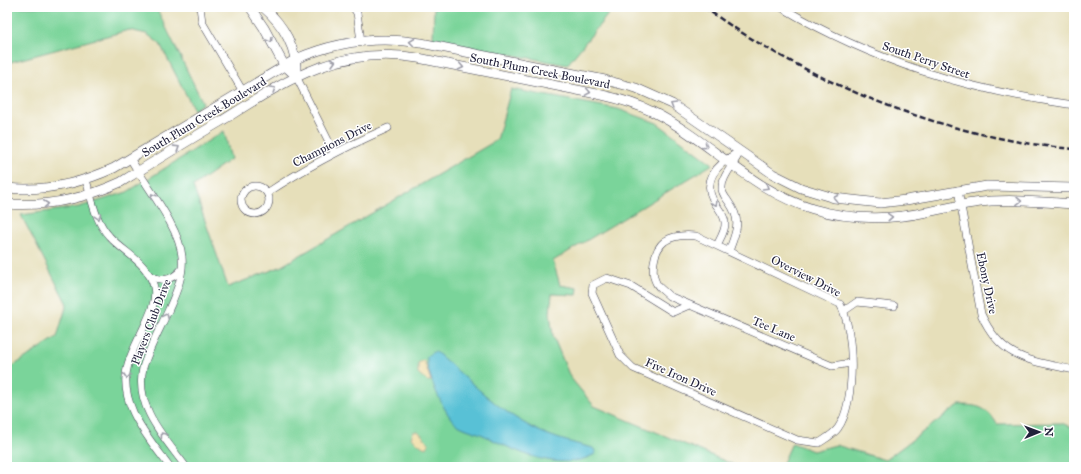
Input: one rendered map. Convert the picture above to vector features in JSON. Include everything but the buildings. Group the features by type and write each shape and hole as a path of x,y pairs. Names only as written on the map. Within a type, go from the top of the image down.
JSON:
{"street":[{"path":"200,7 202,22 242,90"},
{"path":"250,7 264,28 284,65 296,76 334,152"},
{"path":"263,7 284,32 296,59 296,76"},
{"path":"353,7 357,13 361,41"},
{"name":"South Perry Street","path":"781,7 838,37 904,66 982,89 1032,99 1074,105"},
{"name":"South Plum Creek Boulevard","path":"7,188 48,188 86,180 114,168 284,65 328,47 361,41 409,41 629,86 650,93 672,104 740,151 787,181 817,194 834,198 864,202 892,202 958,190 1005,185 1074,188"},
{"name":"South Plum Creek Boulevard","path":"7,204 42,204 91,195 121,182 296,76 324,65 348,58 395,55 418,58 602,95 631,103 669,121 766,187 795,202 830,213 864,218 893,217 961,205 1005,201 1074,204"},
{"name":"Champions Drive","path":"267,193 297,173 334,152 388,128"},
{"path":"717,246 725,221 713,199 709,187 712,174 729,163 740,151"},
{"name":"Players Club Drive","path":"130,158 181,246 182,269 176,293 143,367 142,390 149,415 186,467"},
{"path":"729,163 722,187 725,197 732,207 737,219 736,234 729,251"},
{"name":"Players Club Drive","path":"86,180 99,223 109,236 142,264 149,275 154,288 154,299 128,365 126,393 137,423 170,467"},
{"name":"Ebony Drive","path":"958,190 981,314 988,329 998,342 1011,353 1030,360 1074,370"},
{"name":"Overview Drive","path":"689,305 669,296 658,286 653,269 656,253 665,242 683,235 696,236 840,304 844,312 857,302 894,306"},
{"name":"Players Club Drive","path":"149,275 158,280 168,280 176,276 182,269"},
{"name":"Five Iron Drive","path":"689,305 673,312 631,286 607,278 594,285 592,293 620,355 633,368 796,440 819,443 838,428 848,405 851,363"},
{"name":"Tee Lane","path":"689,305 832,366 851,363"},
{"path":"844,312 849,331 851,363"}],"green space":[{"path":"7,7 156,7 203,103 194,110 160,44 147,34 129,30 7,63"},
{"path":"434,7 614,7 567,65 433,40"},
{"path":"511,89 618,109 657,123 713,164 553,261 560,285 578,288 577,295 552,294 550,313 553,336 570,377 594,406 739,467 7,467 7,370 57,337 67,304 21,215 79,207 127,192 224,131 231,159 193,186 228,287 280,267 497,140"},
{"path":"959,405 981,408 990,414 997,424 1061,423 1074,428 1074,467 781,467 792,443 813,451 836,445 885,460"}],"sand":[{"path":"424,360 431,381 427,381 418,373 418,363"},
{"path":"418,431 429,443 427,448 423,447 411,438 413,432"}],"water":[{"path":"433,352 436,352 489,399 532,428 566,441 593,448 595,454 581,460 567,462 538,458 509,448 458,425 446,410 432,381 427,363 427,356"}],"railway":[{"path":"704,7 788,60 833,82 880,102 927,119 976,133 1025,143 1074,149"}]}
